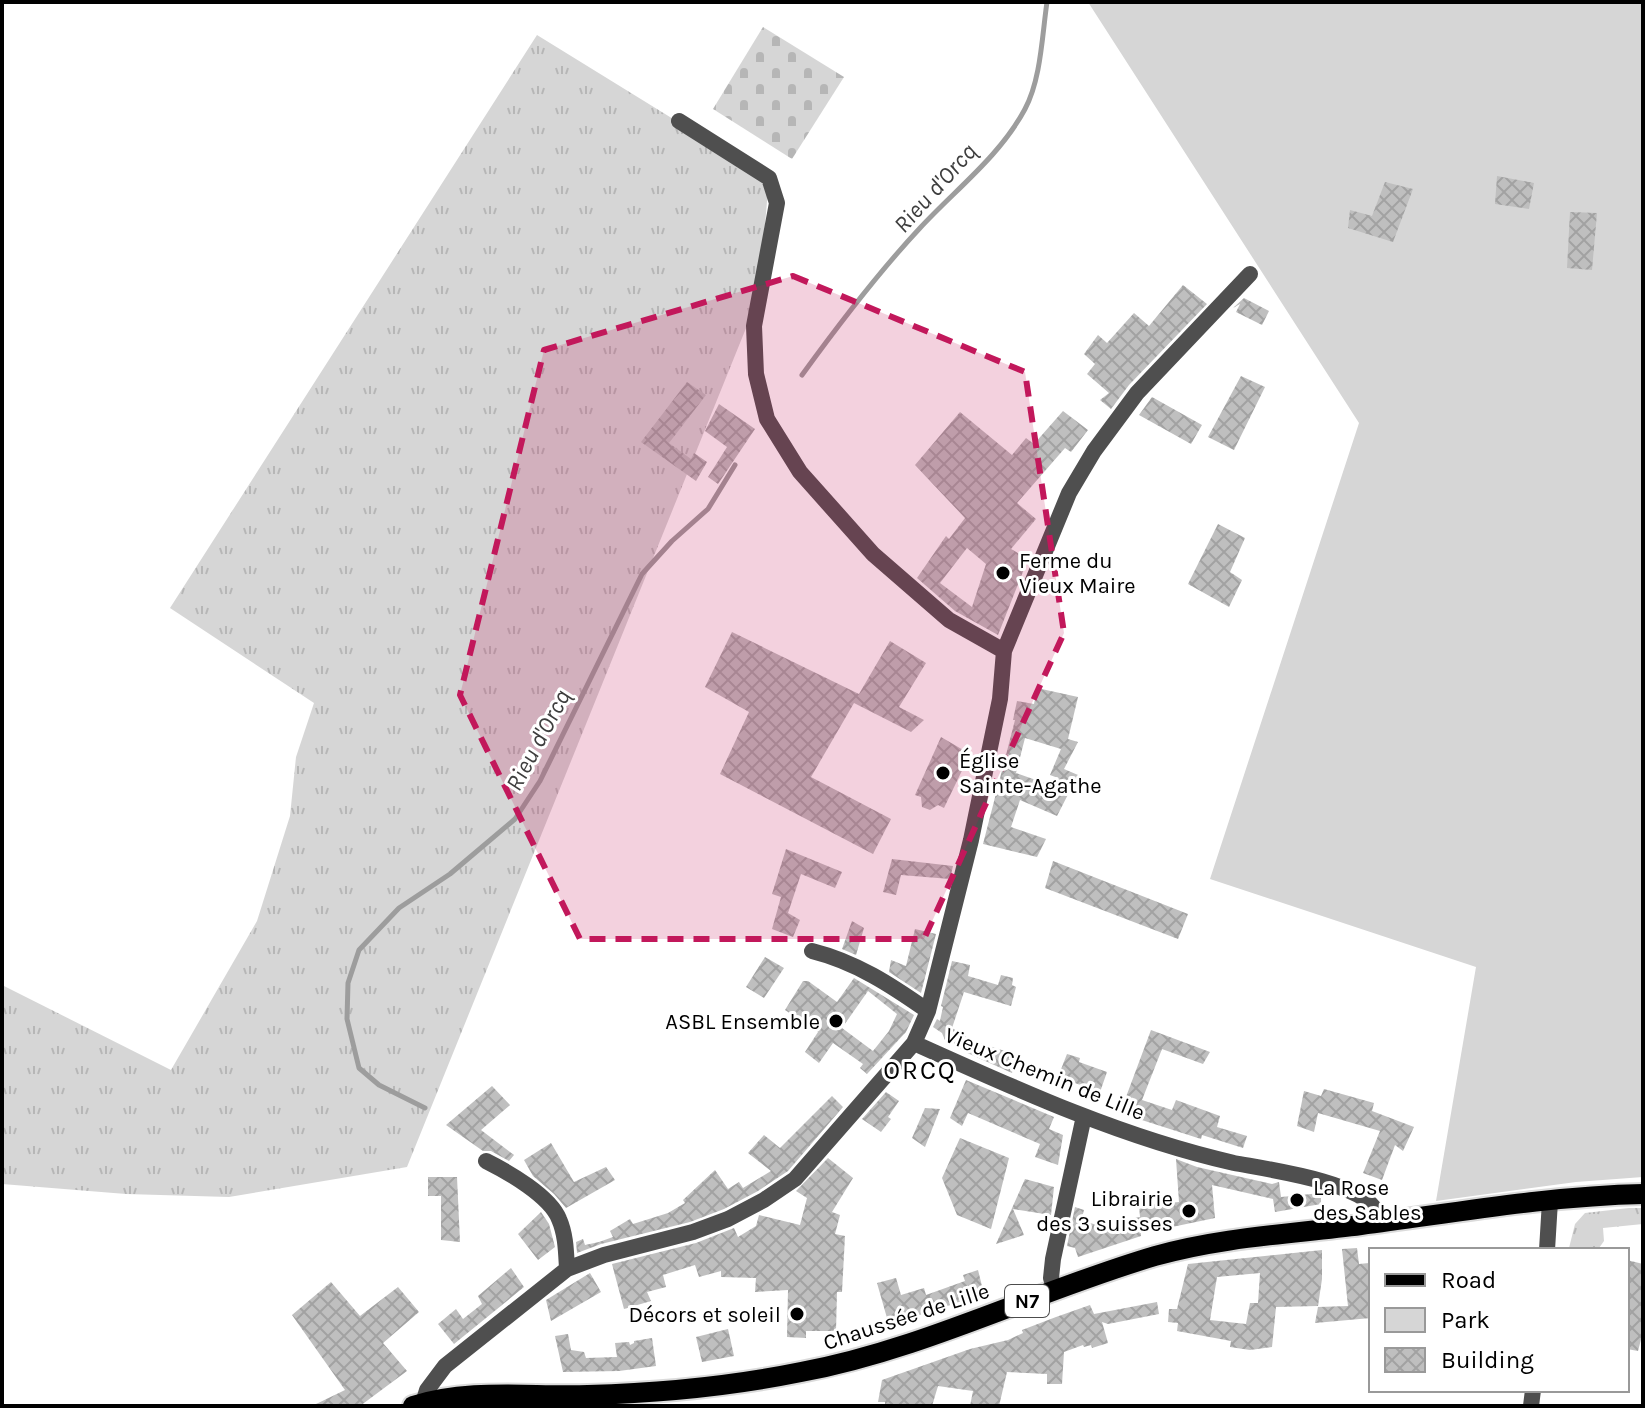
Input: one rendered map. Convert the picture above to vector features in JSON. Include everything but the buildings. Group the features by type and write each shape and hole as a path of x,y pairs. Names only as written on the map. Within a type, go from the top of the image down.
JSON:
{"main road":[{"name":"Chaussée de Lille","path":"418,1404 478,1394 641,1392 800,1372 873,1355 1134,1263 1190,1248 1269,1235 1550,1201 1643,1194"}],"street":[{"path":"679,121 769,178 777,203 754,326 756,374 767,419 800,472 873,554 949,620 1004,651"},
{"path":"914,1043 928,1011 971,840 1000,699 1004,651 1069,493 1094,451 1137,393 1250,274"},
{"path":"812,951 833,956 878,976 928,1011"},
{"name":"Vieux Chemin de Lille","path":"418,1404 445,1366 567,1269 728,1219 795,1179 914,1043 1141,1138 1226,1161 1339,1185 1376,1210 1379,1223"},
{"name":"Vieux Chemin de Lille","path":"1055,1290 1051,1278 1053,1259 1084,1116"},
{"path":"486,1161 506,1171 547,1203 558,1216 565,1239 567,1269"},
{"path":"1547,1248 1550,1201"}],"highlighted area":[{"path":"793,276 1025,372 1064,633 924,939 580,939 460,695 544,350"}],"green space":[{"path":"1088,2 1643,2 1643,1177 1576,1182 1436,1201 1476,967 1210,879 1359,423"},
{"path":"763,27 844,77 792,159 713,109"},
{"path":"537,35 769,178 759,296 407,1167 229,1197 126,1194 2,1184 2,985 171,1070 257,921 290,816 296,757 314,703 170,608"},
{"path":"1643,1208 1643,1224 1603,1228 1604,1241 1599,1248 1569,1248 1575,1224 1585,1213"}],"waterway":[{"name":"Rieu d'Orcq","path":"802,375 889,263 990,157 1015,126 1034,84 1047,2"},
{"name":"Rieu d'Orcq","path":"425,1108 379,1085 359,1068 347,1019 348,983 359,950 399,908 450,874 515,819 540,781 642,574 672,541 708,509 735,465"}],"place":[{"name":"Ferme du Vieux Maire","path":"1003,573"},
{"name":"Église Sainte-Agathe","path":"943,773"},
{"name":"ASBL Ensemble","path":"836,1021"},
{"name":"La Rose des Sables","path":"1297,1200"},
{"name":"Librairie des 3 suisses","path":"1189,1211"},
{"name":"Décors et soleil","path":"797,1314"}],"district":[{"name":"ORCQ","path":"920,1070"}]}
